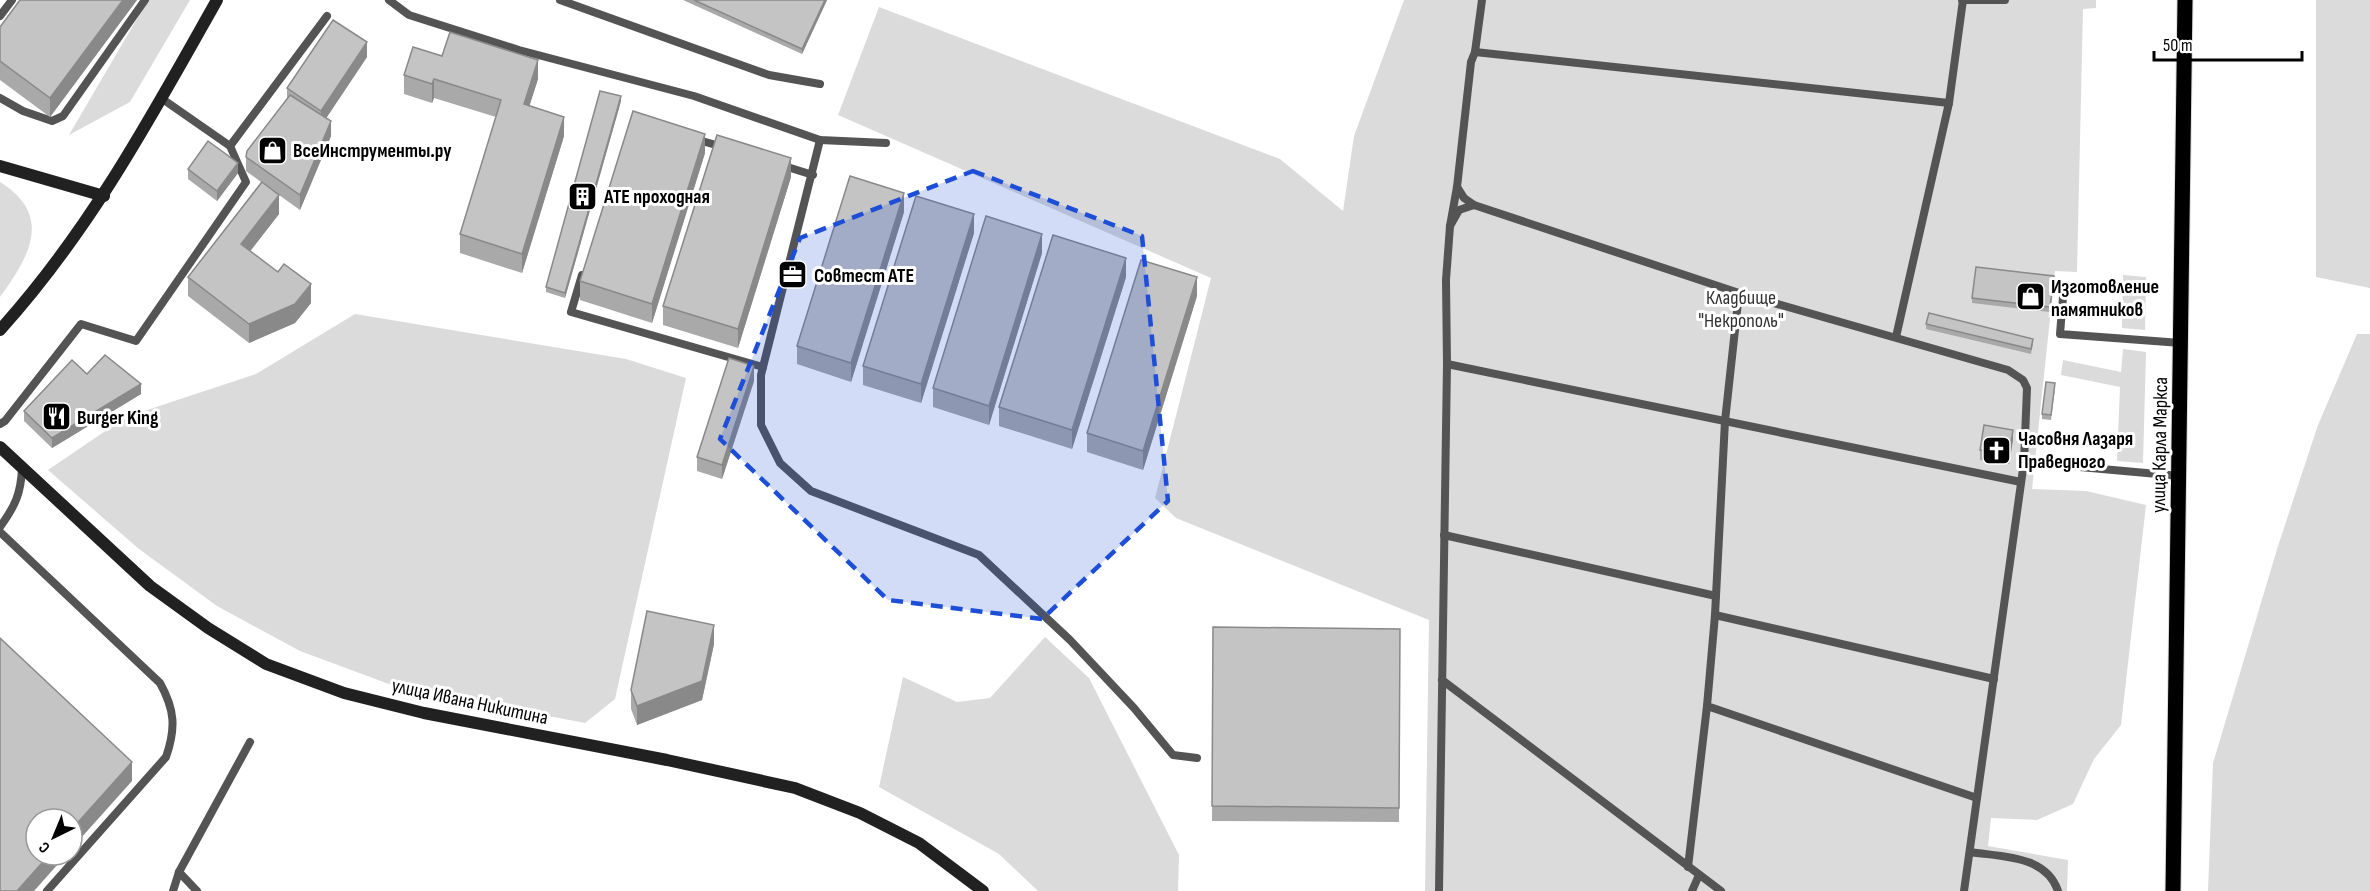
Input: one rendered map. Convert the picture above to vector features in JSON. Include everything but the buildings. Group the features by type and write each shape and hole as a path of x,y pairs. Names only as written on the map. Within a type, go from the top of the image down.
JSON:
{"main road":[{"path":"0,330 47,275 104,196 217,0"},
{"name":"улица Карла Маркса","path":"2173,891 2185,0"},
{"path":"0,166 104,196"},
{"name":"улица Ивана Никитина","path":"0,447 150,586 208,628 266,664 344,693 424,713 667,760 795,788 860,813 919,843 982,891"}],"lane":[{"path":"0,15 12,0"},
{"path":"0,98 23,111 52,121 63,116 145,0"},
{"path":"389,0 409,15 519,50 694,96 820,140 886,143"},
{"path":"560,0 768,75 820,84"},
{"path":"1438,891 1447,363 1446,280 1450,226 1457,187 1471,62 1475,52 1482,0"},
{"path":"1896,337 1949,103 1963,0 2005,0"},
{"path":"231,146 327,16"},
{"path":"1475,52 1949,103"},
{"path":"0,424 5,421 81,324 136,341 246,182 231,146 161,99"},
{"path":"689,137 734,150"},
{"path":"820,140 761,375 761,425 780,463 812,491 979,555 1070,640 1134,708 1173,755 1197,758"},
{"path":"768,161 813,174"},
{"path":"1457,187 1464,198 1474,205 1739,293 2008,370 2023,380 2028,397 2024,462 1964,891"},
{"path":"1450,226 1459,210 1474,205"},
{"path":"585,267 571,312 763,367"},
{"path":"1688,867 1707,706 1715,615 1725,421 1739,293"},
{"path":"2063,297 2060,334 2181,343"},
{"path":"1447,363 2021,483"},
{"path":"2024,462 2180,476"},
{"path":"0,527 11,512 21,490 22,468"},
{"path":"0,532 160,683 171,702 174,736 166,757 47,891"},
{"path":"1444,535 1716,596"},
{"path":"1715,615 1994,679"},
{"path":"1442,680 1721,891"},
{"path":"1707,706 1977,798"},
{"path":"173,891 180,872 250,742"},
{"path":"1970,852 2024,860 2040,866 2054,881 2058,891"},
{"path":"180,872 197,891"},
{"path":"1692,891 1699,875"}],"highlighted area":[{"path":"973,171 1142,236 1168,501 1042,619 888,600 720,439 800,238"}],"green space":[{"path":"148,0 190,0 130,102 69,135"},
{"name":"Кладбище \"Некрополь\"","path":"1404,0 2096,0 2096,8 2083,9 2077,272 2055,271 2032,489 2086,491 2146,505 2121,725 2094,759 2073,804 2037,820 1991,818 1988,846 2068,860 2067,891 1425,891 1429,620 1176,518 1155,498 1211,278 838,115 879,7 1280,159 1343,211 1354,136"},
{"path":"2316,0 2370,0 2370,288 2316,277"},
{"path":"0,182 17,195 27,209 31,223 31,237 20,267 0,297"},
{"path":"2123,275 2146,277 2145,330 2122,328"},
{"path":"355,314 626,359 686,378 615,699 585,723 397,687 300,651 217,606 139,549 48,470 126,417 256,374"},
{"path":"2357,334 2370,334 2370,891 2208,891 2213,763 2278,546 2318,425"},
{"path":"2123,349 2146,352 2143,463 2117,461 2120,387 2061,375 2063,360 2121,372"},
{"path":"1045,637 1089,678 1179,855 1178,891 1038,891 999,854 879,787 903,677 957,702 990,698"}],"place":[{"name":"ВсеИнструменты.ру","path":"272,150"},
{"name":"АТЕ проходная","path":"583,196"},
{"name":"Совтест АТЕ","path":"793,275"},
{"name":"Изготовление памятников","path":"2030,297"},
{"name":"Burger King","path":"56,417"},
{"name":"Часовня Лазаря Праведного","path":"1997,450"}]}
